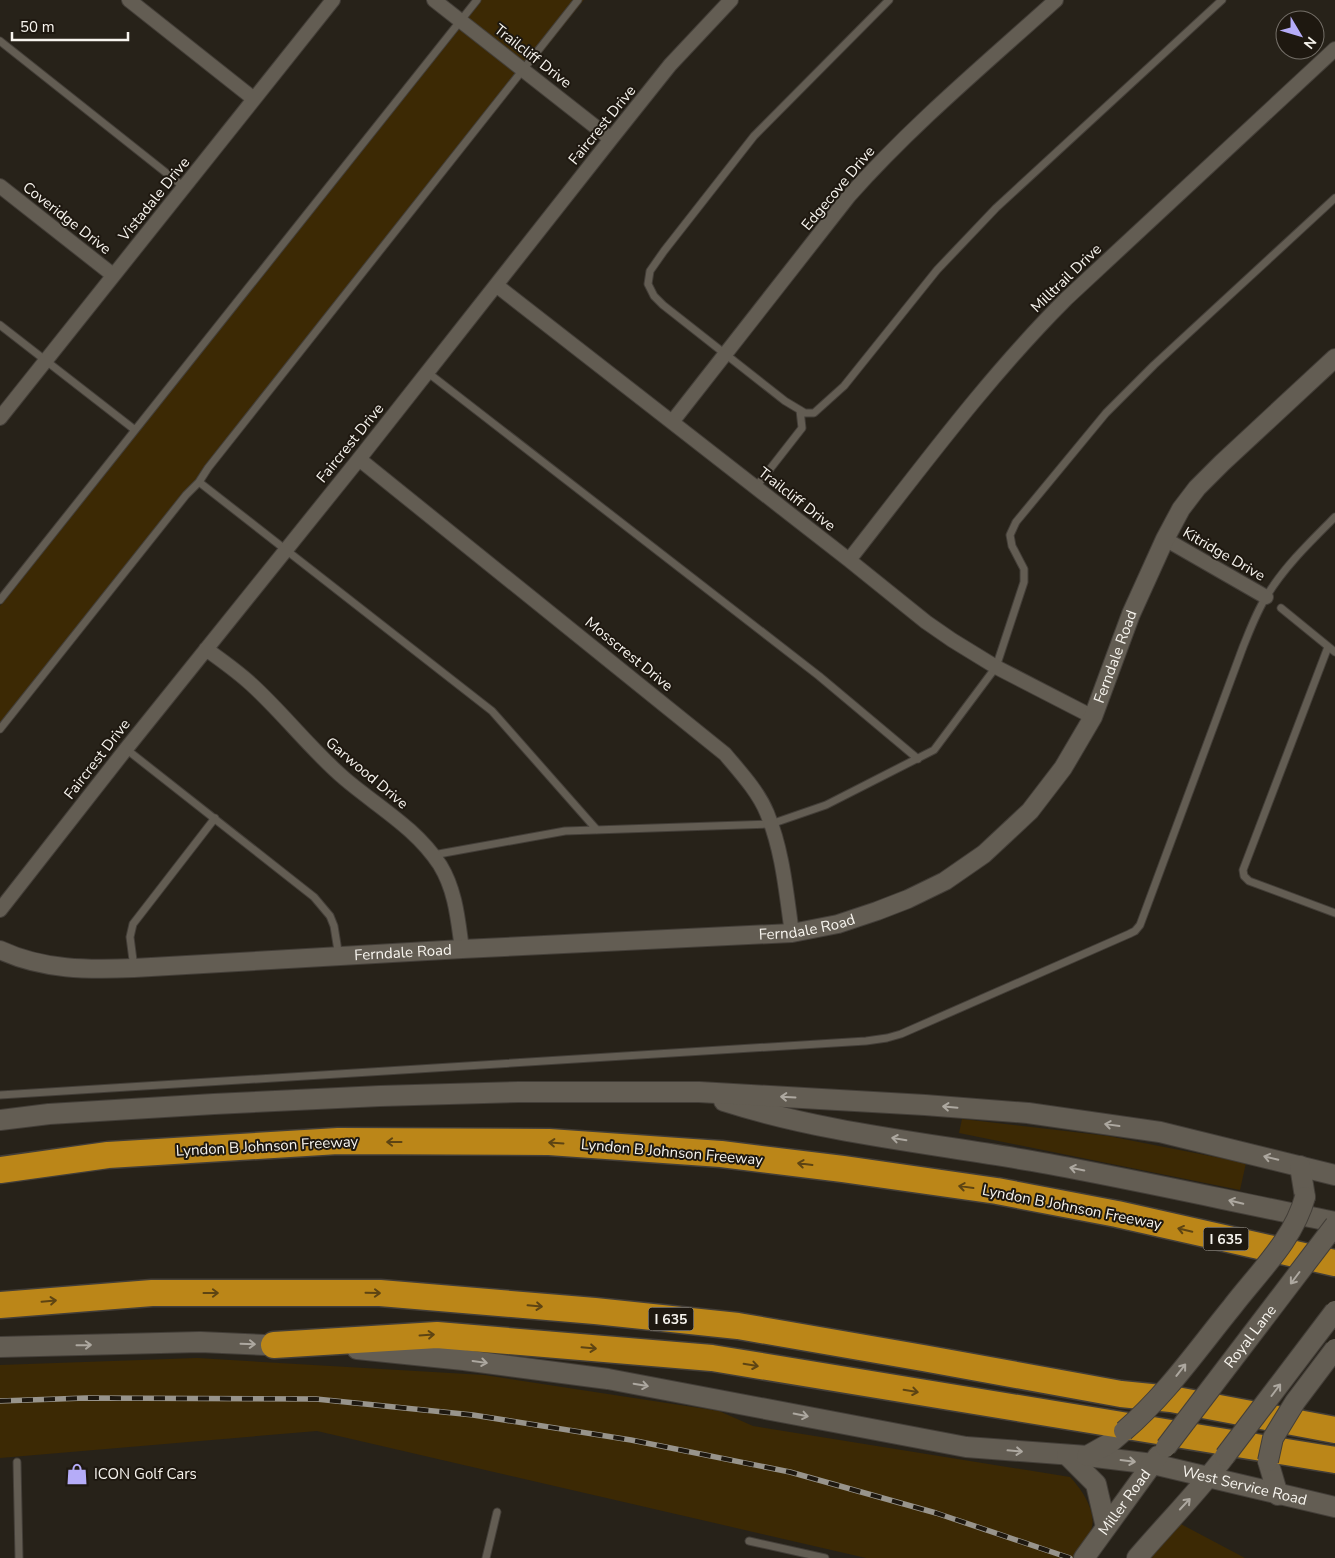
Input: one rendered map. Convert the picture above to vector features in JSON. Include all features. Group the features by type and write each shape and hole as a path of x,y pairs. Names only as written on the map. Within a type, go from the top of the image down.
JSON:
{"highway":[{"name":"Lyndon B Johnson Freeway","path":"0,1170 108,1155 338,1141 549,1142 730,1156 843,1169 998,1191 1117,1214 1335,1263"},
{"name":"I 635","path":"0,1305 152,1293 380,1293 596,1312 738,1326 1335,1430"},
{"path":"274,1345 437,1335 712,1358 1335,1460"}],"main road":[{"path":"0,1120 49,1114 370,1096 519,1092 699,1092 915,1104 1028,1113 1160,1132 1335,1175"},
{"path":"699,1092 761,1113 831,1128 1059,1166 1174,1188 1335,1224"},
{"path":"1106,1527 1096,1484 1077,1456 1110,1443 1147,1412 1285,1240 1301,1213 1305,1197 1300,1166"},
{"name":"Royal Lane","path":"1166,1447 1335,1224"},
{"path":"1138,1558 1161,1529 1209,1478 1335,1311"},
{"name":"West Service Road","path":"0,1347 200,1342 353,1348 464,1360 608,1379 966,1447 1153,1464 1335,1507"},
{"path":"1278,1495 1268,1461 1274,1438 1295,1402 1335,1350"},
{"name":"Miller Road","path":"1084,1558 1166,1447"}],"street":[{"path":"129,0 254,99"},
{"name":"Vistadale Drive","path":"0,418 333,0"},
{"name":"Trailcliff Drive","path":"434,0 611,138"},
{"name":"Faircrest Drive","path":"0,910 611,138 670,65 731,0"},
{"name":"Edgecove Drive","path":"672,422 849,196 942,103 1056,0"},
{"name":"Milltrail Drive","path":"849,560 982,392 1034,331 1335,49"},
{"name":"Coveridge Drive","path":"0,186 113,275"},
{"name":"Trailcliff Drive","path":"496,285 926,622 996,667 1093,716"},
{"name":"Ferndale Road","path":"0,950 18,958 52,966 86,970 792,933 838,924 908,899 945,881 984,854 1030,812 1064,768 1093,716 1131,614 1165,539 1181,509 1197,488 1222,463 1335,358"},
{"name":"Mosscrest Drive","path":"359,458 725,754 751,786 767,812 781,854 792,933"},
{"name":"Kitridge Drive","path":"1165,539 1266,597"},
{"name":"Garwood Drive","path":"206,649 250,683 313,750 346,780 384,808 421,840 441,867 456,902 462,950"}],"lane":[{"path":"0,600 477,0"},
{"path":"0,729 186,495 199,482 208,468 578,0"},
{"path":"889,0 754,136 664,250 650,271 648,284 654,296 725,354 805,413 814,413 844,386 936,270 996,208 1222,0"},
{"path":"0,41 184,187"},
{"path":"432,855 565,832 771,824 826,804 934,750 996,667 1024,582 1024,569 1012,546 1010,535 1016,522 1106,413 1154,365 1335,198"},
{"path":"0,325 135,430"},
{"path":"427,372 819,676 918,759"},
{"path":"756,487 802,428 800,410"},
{"path":"199,482 492,711 597,830"},
{"path":"0,1095 866,1041 902,1034 1135,931 1140,925 1243,647 1266,597 1311,541 1335,517"},
{"path":"1281,608 1335,652"},
{"path":"1328,647 1243,870 1244,876 1249,881 1335,913"},
{"path":"126,749 314,897 330,916 334,926 339,957"},
{"path":"134,968 130,937 133,924 215,818"},
{"path":"17,1462 19,1558"},
{"path":"486,1558 496,1512"},
{"path":"749,1541 825,1558"}],"shaded area":[{"path":"477,0 584,0 0,731 0,606"},
{"path":"962,1119 1108,1136 1246,1163 1240,1190 959,1133"},
{"path":"197,1358 484,1375 719,1411 753,1426 1070,1477 1083,1493 1090,1507 1093,1521 1092,1527 1087,1539 1073,1558 866,1558 317,1431 0,1458 0,1365"},
{"path":"1177,1522 1245,1558 1150,1558"}],"railway":[{"path":"0,1401 86,1398 316,1399 473,1415 631,1440 790,1472 936,1513 1070,1558"}],"place":[{"name":"ICON Golf Cars","path":"77,1474"}]}
